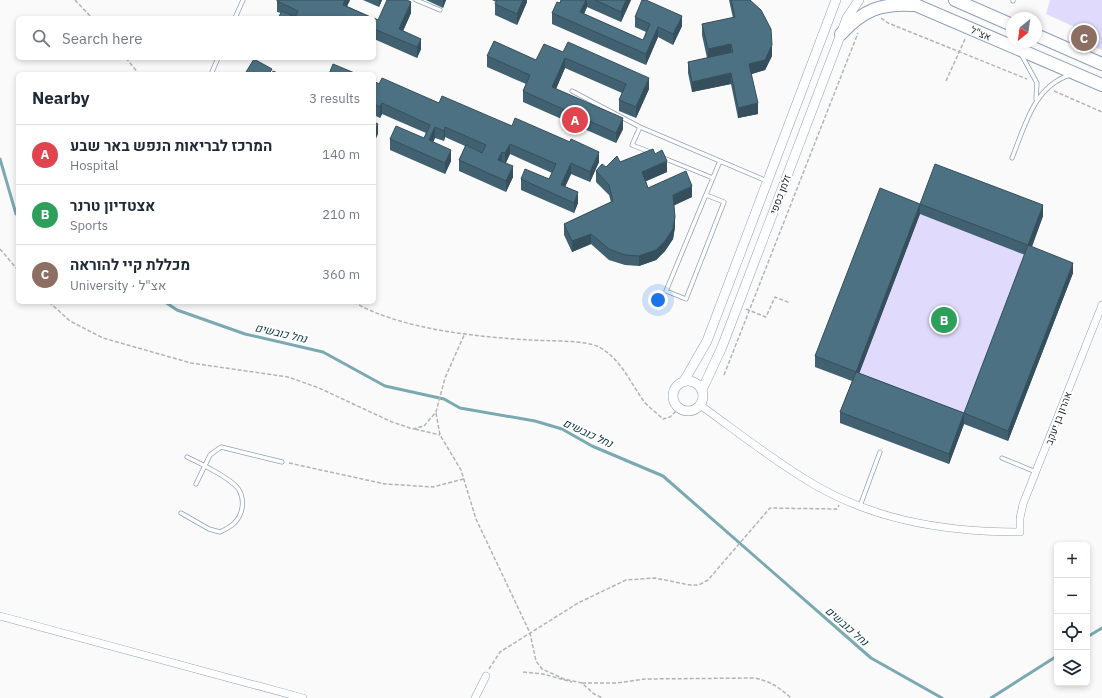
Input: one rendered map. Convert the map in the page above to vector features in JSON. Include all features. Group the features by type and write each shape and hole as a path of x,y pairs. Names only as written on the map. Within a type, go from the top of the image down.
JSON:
{"main road":[{"name":"אצ\"ל","path":"904,0 1102,85"},
{"name":"אצ\"ל","path":"955,0 1006,22"},
{"path":"841,34 853,21 870,10 886,5 918,6"},
{"path":"1042,38 1102,64"}],"street":[{"name":"זלמן כספי","path":"684,381 707,341 836,0"},
{"name":"זלמן כספי","path":"702,390 722,347 850,11 859,0"},
{"name":"אהרון בן יעקב","path":"860,506 914,524 985,532 1020,532 1020,518 1023,504 1037,472 1102,305"},
{"path":"684,381 695,382 702,390 703,398 700,406 690,411 678,408 675,404 673,395 676,386 684,381"},
{"path":"700,406 797,475 860,506"},
{"path":"0,616 303,698"},
{"path":"475,698 486,676"}],"lane":[{"path":"236,16 243,0"},
{"path":"416,0 440,10"},
{"path":"1018,49 1037,83 1036,100"},
{"path":"212,72 217,60"},
{"path":"1012,158 1036,100 1046,88 1059,78 1074,74"},
{"path":"572,91 640,126 767,181"},
{"path":"640,126 632,145 713,178"},
{"path":"706,195 724,202 686,299 666,291 720,161"},
{"path":"196,484 210,454 221,447 282,462"},
{"path":"860,506 880,452"},
{"path":"181,513 209,529 220,532 231,527 241,516 243,501 239,489 204,465 187,456"},
{"path":"1002,458 1037,472"}],"path":[{"path":"75,0 90,16"},
{"path":"870,10 888,23 1037,83"},
{"path":"946,81 970,28"},
{"path":"724,375 860,30"},
{"path":"128,60 137,72"},
{"path":"1046,88 1102,112"},
{"path":"0,249 16,268"},
{"path":"737,306 766,317 775,296 790,303"},
{"path":"51,304 70,322 103,338 191,364 288,377 319,388 392,422 413,429 440,435"},
{"path":"357,304 370,312 410,324 500,338 598,346 614,357 644,402 663,419 670,417 678,408"},
{"path":"466,333 445,378 436,412 440,435 461,470 476,519 530,633 536,661 542,669 564,679 582,683 594,694 603,698"},
{"path":"413,429 424,426 436,412"},
{"path":"282,462 385,484 433,487 464,479"},
{"path":"486,676 493,660 500,652 578,603 626,580 655,578 690,585 699,585 708,580 770,508 837,509 842,498"},
{"path":"524,672 543,674 562,680 582,683 617,683 645,678 754,678 769,681 777,685 791,698"}],"shaded area":[{"path":"1050,0 1102,0 1102,50 1071,37 1077,28 1046,14"},
{"path":"935,175 1043,216 1028,256 1073,273 1008,441 964,424 949,464 840,423 856,382 815,367 880,199 920,214"}],"building":[{"path":"345,0 343,5 368,16 296,16 298,11 277,1"},
{"path":"387,0 407,0 411,2 399,29 421,39 417,47 376,30 376,19 378,20"},
{"path":"497,0 523,0 517,14 495,4"},
{"path":"561,0 586,0 580,12 643,40 650,24 635,17 642,0 646,0 682,16 673,34 658,27 646,54 552,13 557,2 560,3"},
{"path":"595,0 626,0 621,12"},
{"path":"731,0 750,0 761,10 771,29 772,45 765,60 749,64 758,103 738,108 731,73 692,82 688,62 733,52 731,44 708,49 702,24 735,17"},
{"path":"282,11 293,16 279,16"},
{"path":"494,41 536,60 544,44 563,52 568,42 649,78 636,107 619,100 626,84 565,58 552,87 623,118 616,133 523,91 530,75 487,56"},
{"path":"253,60 272,69 270,72 246,72"},
{"path":"333,64 352,72 330,72"},
{"path":"382,78 439,103 442,96 512,126 515,118 570,142 571,139 599,152 590,172 571,163 561,185 578,192 574,203 521,179 525,169 549,179 556,164 510,144 505,153 502,152 498,160 513,166 506,181 459,160 466,145 482,153 486,145 445,127 444,131 435,127 429,140 451,150 445,163 390,139 396,126 424,138 430,125 382,103 380,107 376,105 376,82 379,84"},
{"path":"653,149 655,154 662,150 667,161 642,172 648,188 686,171 692,186 673,195 675,217 673,229 665,241 656,250 639,256 625,255 609,249 591,234 572,241 564,224 613,201 609,185 596,171 602,164 606,167 617,156 620,162"},
{"path":"935,164 1043,205 1028,245 920,204"},
{"path":"880,188 920,204 856,372 815,356"},
{"path":"1028,245 1073,263 1008,431 964,413"},
{"path":"856,372 964,413 949,454 840,412"}],"waterway":[{"name":"נחל כובשים","path":"0,159 16,214"},
{"name":"נחל כובשים","path":"168,304 177,310 245,334 323,352 385,386 444,399 460,408 535,421 562,429 592,446 663,476 871,658 942,698"},
{"name":"נחל כובשים","path":"1090,635 1102,628"},
{"name":"נחל כובשים","path":"991,698 1054,658"}],"place":[{"name":"מכללת קיי להוראה","path":"1084,38"},
{"name":"המרכז לבריאות הנפש באר שבע","path":"575,120"},
{"name":"אצטדיון טרנר","path":"944,320"}]}
